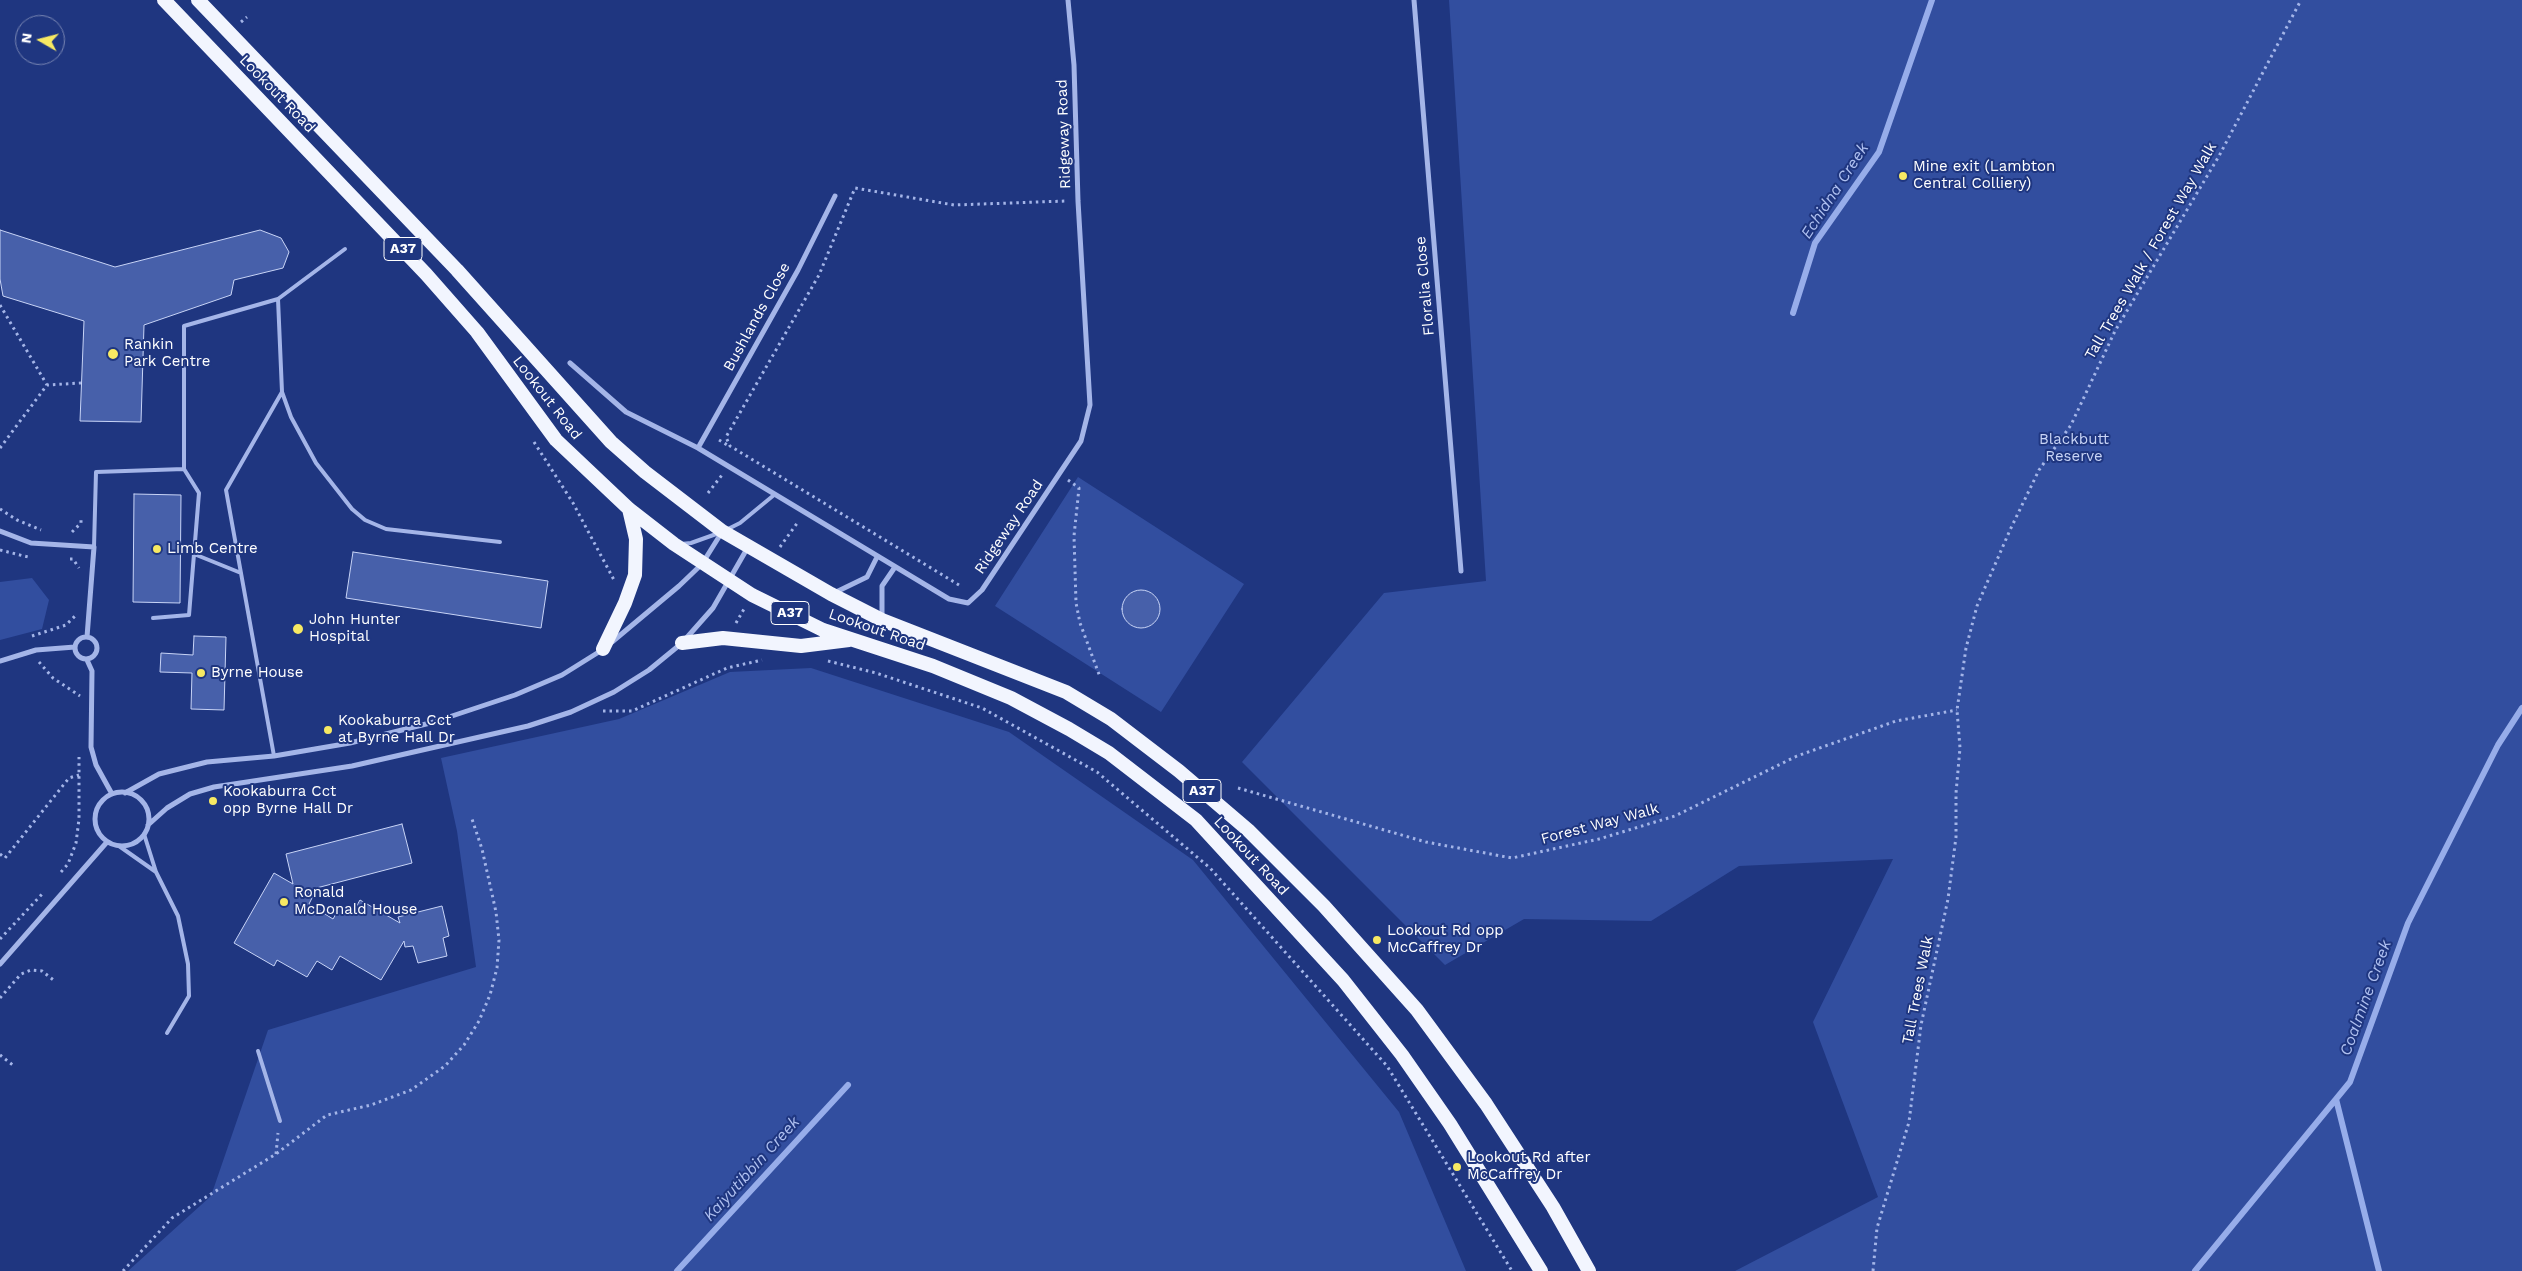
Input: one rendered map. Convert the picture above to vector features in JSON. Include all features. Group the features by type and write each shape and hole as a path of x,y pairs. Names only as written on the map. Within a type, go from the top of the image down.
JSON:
{"highway":[{"name":"Lookout Road","path":"164,0 426,274 477,332 556,440 629,509 702,564 752,595 823,630 933,666 1020,703 1109,753 1196,820 1343,980 1402,1055 1450,1124 1541,1271"},
{"name":"Lookout Road","path":"198,0 457,270 611,442 645,472 722,531 831,594 882,620 1066,692 1111,719 1172,766 1248,830 1324,906 1417,1010 1486,1104 1553,1207 1589,1271"},
{"path":"603,649 626,603 635,574 636,539 629,509"},
{"path":"682,643 723,638 801,646 852,640"},
{"path":"1573,1242 1582,1271"}],"street":[{"name":"Ridgeway Road","path":"570,363 626,412 698,448 949,599 968,603 982,590 1082,441 1090,405 1078,201 1074,65 1068,0"},
{"name":"Floralia Close","path":"1414,0 1461,571"},
{"name":"Bushlands Close","path":"698,448 798,270 835,196"},
{"path":"0,531 30,543 94,547 87,637"},
{"path":"125,792 134,795 143,803 148,813 148,825 144,834 132,844 118,846 107,842 97,830 96,816 101,803 112,794 125,792 159,774 207,762 274,756 350,743 434,722 515,695 562,675 603,649 673,591 702,564 722,531"},
{"path":"148,825 167,808 190,794 214,787 352,766 528,726 571,712 614,692 649,670 682,643 713,608 748,547"},
{"name":"Lookout Road","path":"831,594 868,577 877,557"},
{"name":"Lookout Road","path":"882,620 882,586 895,567"},
{"path":"87,660 94,657 97,650 94,640 87,637 78,641 75,647 78,656 87,660 92,671 91,747 96,765 112,794"},
{"path":"0,661 36,650 75,647"},
{"path":"0,964 107,842"}],"lane":[{"path":"153,618 189,615 199,493 184,469 184,326 278,299 346,250"},
{"path":"278,299 282,392 291,417 316,463 352,509 365,520 391,530 500,542"},
{"path":"274,756 226,490 282,392"},
{"path":"94,547 96,472 184,469"},
{"path":"674,544 691,543 740,523 774,495"},
{"path":"194,554 241,573"},
{"path":"144,834 156,872 178,916 189,972 189,996 167,1033"},
{"path":"118,846 156,872"},
{"path":"258,1051 280,1121"}],"path":[{"name":"Tall Trees Walk / Forest Way Walk","path":"1957,710 1966,648 1977,606 2039,470 2070,425 2115,331 2219,156 2301,0"},
{"path":"730,446 726,437 819,275 855,188 954,205 1078,201"},
{"path":"0,305 47,385"},
{"path":"0,448 47,385 81,383"},
{"path":"531,436 573,503 614,580"},
{"path":"719,440 960,586"},
{"path":"708,492 729,466"},
{"path":"1079,488 1074,536 1076,603 1080,623 1100,677"},
{"path":"0,509 17,520 42,530 51,531"},
{"path":"69,533 74,532 81,523 81,513"},
{"path":"782,544 804,513"},
{"path":"0,550 34,558"},
{"path":"67,559 73,560 81,571"},
{"path":"32,636 66,625 76,615 78,609"},
{"path":"632,711 726,668 764,660"},
{"path":"822,660 876,673 982,708 1098,772 1210,868 1387,1066 1512,1271"},
{"path":"38,662 53,678 80,696 80,705"},
{"name":"Forest Way Walk","path":"1238,788 1426,842 1512,858 1599,839 1675,816 1797,756 1896,721 1957,710"},
{"name":"Tall Trees Walk","path":"1873,1271 1878,1228 1909,1122 1921,1025 1948,899 1956,837 1956,793 1960,748 1957,710"},
{"path":"58,876 68,864 76,843 79,820 79,750"},
{"path":"0,854 5,858 68,778 79,774"},
{"path":"123,1271 172,1218 276,1154 326,1115 385,1101 423,1083 455,1056 476,1027 485,1008 494,982 499,940 496,912 482,849 472,819"},
{"path":"0,939 45,891"},
{"path":"0,998 21,974 31,970 42,971 56,982"},
{"path":"0,1055 14,1066"},
{"path":"276,1154 280,1121"}],"green space":[{"name":"Blackbutt Reserve","path":"1449,0 2522,0 2522,1271 1735,1271 1878,1197 1813,1022 1893,859 1739,866 1651,921 1524,919 1445,965 1242,762 1384,593 1486,581"},
{"path":"1078,477 1244,584 1161,712 995,606"},
{"path":"32,578 49,600 42,629 0,640 0,582"},
{"path":"811,668 1009,732 1193,860 1399,1112 1466,1271 128,1271 211,1196 268,1030 476,967 457,831 441,758 619,719 730,672"}],"building":[{"name":"Rankin Park Centre","path":"0,230 115,267 260,230 281,238 289,252 283,268 234,280 231,295 144,325 141,422 80,421 84,321 3,296 0,279"},
{"name":"Limb Centre","path":"134,494 181,495 180,603 133,602"},
{"path":"353,552 548,581 541,628 346,598"},
{"path":"1141,590 1155,595 1160,609 1155,623 1141,628 1127,623 1122,609 1127,595"},
{"name":"Byrne House","path":"194,636 226,637 224,710 191,709 192,673 160,672 161,653 193,655"},
{"name":"Ronald McDonald House","path":"402,824 412,863 305,891 313,896 309,904 333,919 340,907 352,914 360,900 400,923 398,917 442,906 449,936 443,938 447,956 418,963 413,946 405,947 404,941 381,980 340,956 332,970 317,961 307,977 277,960 274,966 234,943 274,873 293,884 286,854"}],"waterway":[{"name":"Echidna Creek","path":"1793,313 1815,243 1879,152 1932,0"},
{"name":"Coalmine Creek","path":"2195,1271 2350,1082 2408,923 2498,745 2522,708"},
{"name":"Kaiyutibbin Creek","path":"677,1271 848,1085"},
{"path":"2336,1099 2379,1271"}],"place":[{"name":"Mine exit (Lambton Central Colliery)","path":"1903,176"},
{"name":"Rankin Park Centre","path":"113,354"},
{"name":"Limb Centre","path":"157,549"},
{"name":"John Hunter Hospital","path":"298,629"},
{"name":"Byrne House","path":"201,673"},
{"name":"Kookaburra Cct at Byrne Hall Dr","path":"328,730"},
{"name":"Kookaburra Cct opp Byrne Hall Dr","path":"213,801"},
{"name":"Ronald McDonald House","path":"284,902"},
{"name":"Lookout Rd opp McCaffrey Dr","path":"1377,940"},
{"name":"Lookout Rd after McCaffrey Dr","path":"1457,1167"}]}
